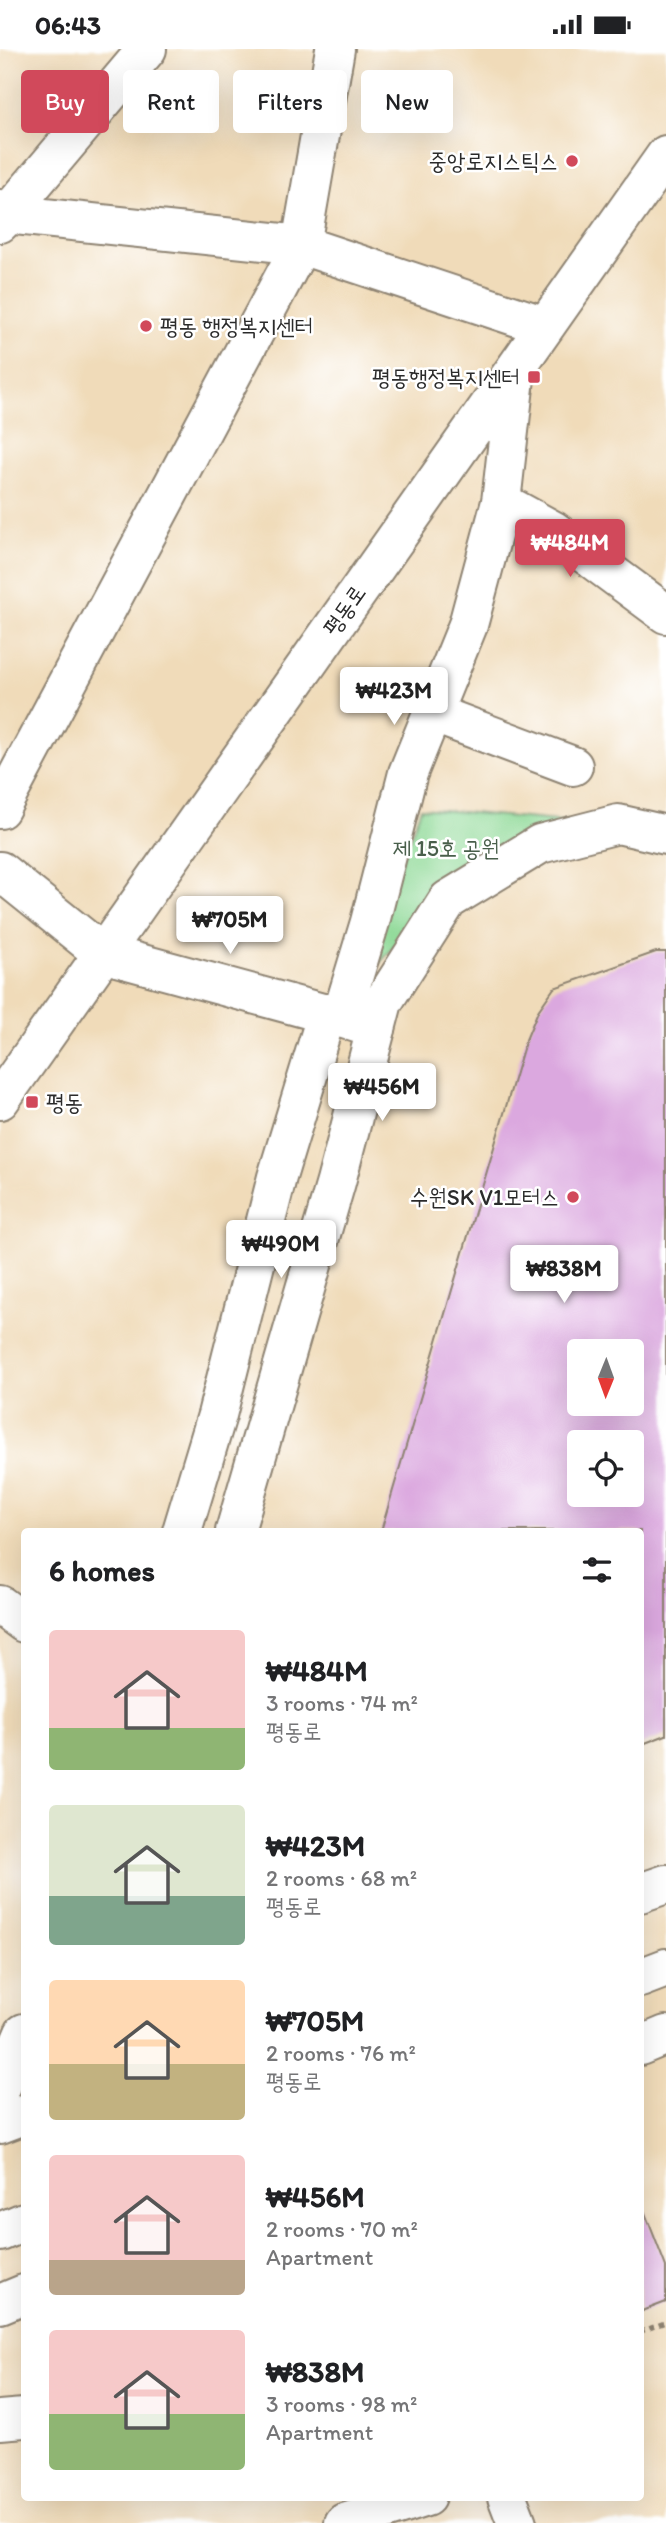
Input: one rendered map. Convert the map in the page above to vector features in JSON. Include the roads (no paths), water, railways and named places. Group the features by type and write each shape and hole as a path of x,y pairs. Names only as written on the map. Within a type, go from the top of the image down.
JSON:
{"street":[{"path":"2,215 147,49"},
{"path":"0,809 301,245 335,49"},
{"name":"평동로","path":"0,1100 545,326 660,176"},
{"path":"2,215 301,245 545,326"},
{"path":"236,1528 336,1182 348,1020 408,773 468,625 501,502 516,367"},
{"path":"501,502 554,531 666,614"},
{"path":"432,713 573,766"},
{"path":"183,1528 216,1415 277,1177 348,1020 383,1002 448,900 540,844 618,824 666,835"},
{"path":"0,871 102,953 348,1020"},
{"path":"0,1605 21,1621"},
{"path":"644,1892 666,1884"},
{"path":"644,1977 666,1968"},
{"path":"644,2044 666,2035"},
{"path":"0,2090 21,2040"},
{"path":"0,2124 21,2116"},
{"path":"0,2232 21,2223"},
{"path":"0,2304 21,2295"},
{"path":"0,2420 21,2417"},
{"path":"344,2523 413,2501"},
{"path":"509,2501 517,2523"}],"place":[{"name":"중앙로지스틱스","path":"572,161"},
{"name":"평동 행정복지센터","path":"146,326"},
{"name":"평동행정복지센터","path":"534,377"},
{"name":"평동","path":"32,1102"},
{"name":"수원SK V1모터스","path":"573,1197"}],"park label":[{"name":"제 15호 공원","path":"446,848"}]}
